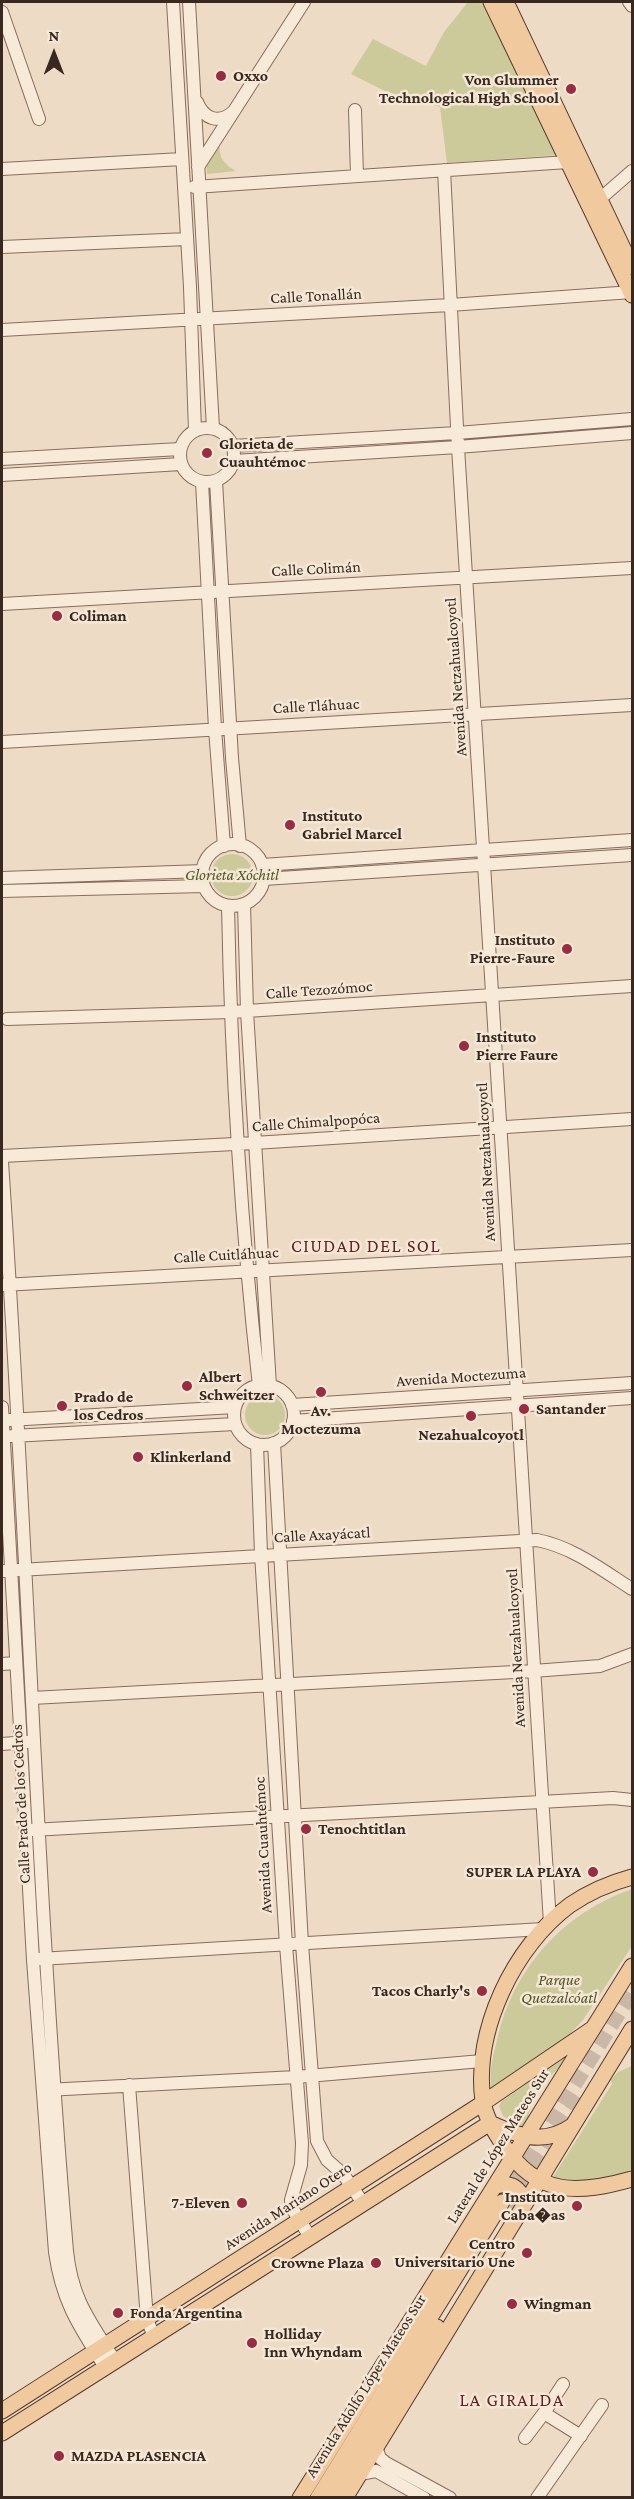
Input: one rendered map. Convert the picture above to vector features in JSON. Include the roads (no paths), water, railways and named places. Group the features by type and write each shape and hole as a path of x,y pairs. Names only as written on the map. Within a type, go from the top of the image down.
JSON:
{"main road":[{"path":"491,2 568,162 633,267"},
{"path":"506,2 595,203 632,293"},
{"path":"633,1877 592,1892 570,1905 547,1926 518,1963 503,1991 490,2026 482,2061 483,2103 490,2123 512,2158 526,2174 563,2188 595,2188 633,2179"},
{"name":"Lateral de López Mateos Sur","path":"300,2498 633,1966"},
{"name":"Avenida Mariano Otero","path":"2,2411 483,2103 592,2029"},
{"path":"513,2205 539,2180 633,2029"},
{"path":"490,2123 525,2138 548,2137 572,2126"},
{"path":"2,2433 490,2123"},
{"path":"345,2498 513,2205 519,2190 513,2186 494,2187"},
{"name":"Avenida Adolfo López Mateos Sur","path":"321,2496 513,2205"}],"street":[{"path":"173,2 187,239 195,430"},
{"path":"189,2 205,319 213,428"},
{"path":"184,188 304,2"},
{"path":"629,2 633,6"},
{"path":"2,12 39,119"},
{"path":"174,32 191,31"},
{"path":"195,96 201,112 209,118 225,118 237,108"},
{"path":"355,110 357,176"},
{"path":"2,169 182,159"},
{"path":"184,188 568,162"},
{"name":"Avenida Netzahualcoyotl","path":"444,170 457,433 549,1901 547,1926"},
{"path":"595,203 633,171"},
{"path":"2,247 187,239"},
{"name":"Calle Tonallán","path":"2,330 632,293"},
{"path":"233,446 457,433 633,419"},
{"path":"213,428 227,436 233,446 234,461 228,473 216,481 202,483 189,476 181,464 180,449 187,436 195,430 213,428"},
{"path":"234,461 633,433"},
{"path":"2,459 180,449"},
{"path":"2,475 181,464"},
{"path":"216,481 230,728 240,846"},
{"path":"202,483 215,729 224,846"},
{"name":"Calle Colimán","path":"2,604 633,568"},
{"name":"Calle Tláhuac","path":"2,742 633,705"},
{"path":"262,865 633,840"},
{"path":"224,846 240,846 256,854 262,865 264,879 258,894 244,904 228,906 214,899 204,886 203,871 213,853 224,846"},
{"path":"264,879 633,855"},
{"path":"2,878 203,871"},
{"path":"2,891 204,886"},
{"path":"244,904 247,1011 261,1270 264,1386"},
{"path":"228,906 231,1012 246,1270 264,1386"},
{"name":"Calle Tezozómoc","path":"8,1019 231,1012 633,986"},
{"name":"Calle Chimalpopóca","path":"2,1155 254,1143 633,1119"},
{"name":"Calle Prado de los Cedros","path":"2,1162 5,1284 17,1419 35,1742 32,1830"},
{"name":"Calle Cuitláhuac","path":"5,1284 633,1250"},
{"name":"Avenida Moctezuma","path":"292,1405 633,1383"},
{"path":"264,1386 282,1391 292,1405 293,1421 288,1432 274,1443 258,1444 243,1437 235,1424 235,1407 244,1393 264,1386"},
{"name":"Avenida Moctezuma","path":"293,1421 633,1398"},
{"name":"Calle Prado de los Cedros","path":"2,1407 6,1571 16,1663 20,1743 32,1830 47,2090 69,2277 110,2364"},
{"path":"2,1420 235,1407"},
{"path":"2,1437 235,1424"},
{"name":"Avenida Cuauhtémoc","path":"274,1443 302,1944 311,2076 319,2148 327,2160 352,2186 363,2203"},
{"name":"Avenida Cuauhtémoc","path":"258,1444 261,1554 302,2154 291,2200 299,2220 310,2237"},
{"name":"Calle Axayácatl","path":"6,1571 526,1539 562,1546 633,1588"},
{"path":"32,1698 533,1671 600,1666 633,1654"},
{"path":"2,1664 16,1663"},
{"path":"2,1744 35,1742"},
{"path":"32,1830 613,1798 633,1800"},
{"path":"549,1901 555,1905 570,1905"},
{"path":"39,1959 302,1944 547,1926"},
{"path":"47,2090 311,2076 482,2061"},
{"path":"129,2085 147,2319 154,2337"},
{"path":"525,2438 563,2384"},
{"path":"537,2498 602,2405"},
{"path":"544,2413 581,2436"},
{"path":"376,2447 380,2458 386,2463 450,2498"},
{"path":"360,2474 376,2472 424,2498"}],"tunnel":[{"path":"502,2202 632,1992"},
{"path":"511,2208 583,2091"}],"place":[{"name":"Oxxo","path":"221,76"},
{"name":"Von Glummer Technological High School","path":"571,89"},
{"name":"Glorieta de Cuauhtémoc","path":"207,453"},
{"name":"Coliman","path":"57,616"},
{"name":"Instituto Gabriel Marcel","path":"290,825"},
{"name":"Instituto Pierre-Faure","path":"567,949"},
{"name":"Instituto Pierre Faure","path":"464,1046"},
{"name":"Albert Schweitzer","path":"187,1386"},
{"name":"Av. Moctezuma","path":"321,1392"},
{"name":"Prado de los Cedros","path":"62,1406"},
{"name":"Santander","path":"524,1409"},
{"name":"Nezahualcoyotl","path":"471,1416"},
{"name":"Klinkerland","path":"138,1457"},
{"name":"Tenochtitlan","path":"306,1829"},
{"name":"SUPER LA PLAYA","path":"593,1872"},
{"name":"Tacos Charly's","path":"482,1991"},
{"name":"7-Eleven","path":"242,2203"},
{"name":"Instituto Caba�as","path":"577,2206"},
{"name":"Centro Universitario Une","path":"527,2253"},
{"name":"Crowne Plaza","path":"376,2263"},
{"name":"Wingman","path":"512,2304"},
{"name":"Fonda Argentina","path":"118,2313"},
{"name":"Holliday Inn Whyndam","path":"252,2343"},
{"name":"MAZDA PLASENCIA","path":"59,2456"}],"district":[{"name":"CIUDAD DEL SOL","path":"366,1246"},
{"name":"LA GIRALDA","path":"512,2400"}],"park label":[{"name":"Glorieta Xóchitl","path":"232,875"},
{"name":"Parque Quetzalcóatl","path":"559,1989"}]}
